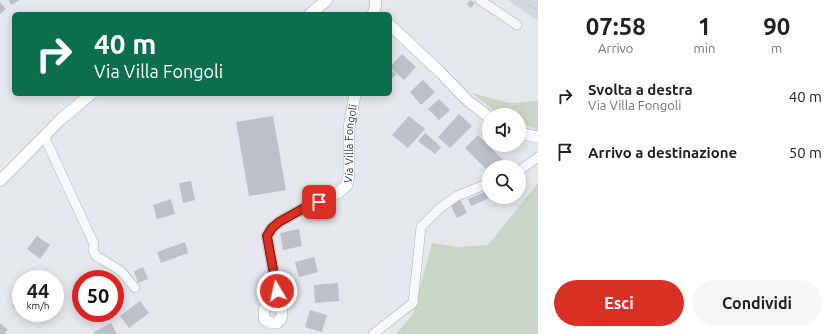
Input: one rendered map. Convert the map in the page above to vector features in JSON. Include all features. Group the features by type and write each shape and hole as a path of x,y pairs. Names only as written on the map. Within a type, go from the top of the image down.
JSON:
{"main road":[{"path":"312,12 325,1"},
{"path":"392,27 440,72 468,101 482,112"},
{"path":"0,181 44,136 88,96"},
{"name":"Via Villa Fongoli","path":"277,291 267,236 272,228 279,222 304,208 339,192 347,185 349,174 349,128 355,96"},
{"path":"526,134 538,137"}],"street":[{"path":"480,0 517,25"},
{"path":"44,136 94,244 93,250 96,256 121,271 135,288"},
{"path":"526,166 538,157"},
{"path":"373,334 413,303 421,227 440,208 457,196 482,186"}],"path":[{"path":"528,5 538,10"}],"shaded area":[{"path":"508,0 538,0 538,21"}],"green space":[{"path":"472,93 509,103 538,101 538,130 526,125 526,108 490,108"},
{"path":"538,183 538,334 396,334 413,314 432,243 458,247 488,245 521,204 526,204 526,198"}],"building":[{"path":"9,0 20,0 11,5"},
{"path":"470,0 475,3 471,8 467,4"},
{"path":"0,2 6,9 0,14"},
{"path":"402,54 416,67 404,80 392,69 392,65"},
{"path":"392,71 396,74 392,79"},
{"path":"423,80 435,92 421,105 410,92"},
{"path":"439,99 450,110 439,120 428,109"},
{"path":"459,114 472,126 450,148 438,137"},
{"path":"273,116 286,190 249,196 236,122"},
{"path":"409,116 425,129 408,148 392,135"},
{"path":"425,133 441,147 435,154 418,141"},
{"path":"478,135 482,139 482,152 495,152 503,160 482,160 482,165 465,148"},
{"path":"191,181 195,200 183,203 179,183"},
{"path":"482,193 482,201 471,206 468,199"},
{"path":"171,199 175,214 157,219 153,205"},
{"path":"460,199 467,213 457,218 450,204"},
{"path":"299,229 302,246 283,250 280,233"},
{"path":"37,236 50,245 40,259 27,249"},
{"path":"185,242 188,253 161,263 157,252"},
{"path":"314,257 318,272 299,277 295,262"},
{"path":"143,267 148,279 138,283 134,271"},
{"path":"338,283 339,301 315,303 314,285"},
{"path":"140,301 149,313 129,328 124,321 124,313"},
{"path":"310,310 327,315 322,332 305,327"},
{"path":"0,323 8,330 5,332 7,334 0,334"},
{"path":"111,323 117,334 95,334 94,332"}],"route":[{"path":"277,291 267,236 272,228 279,222 304,208 319,202"}]}
